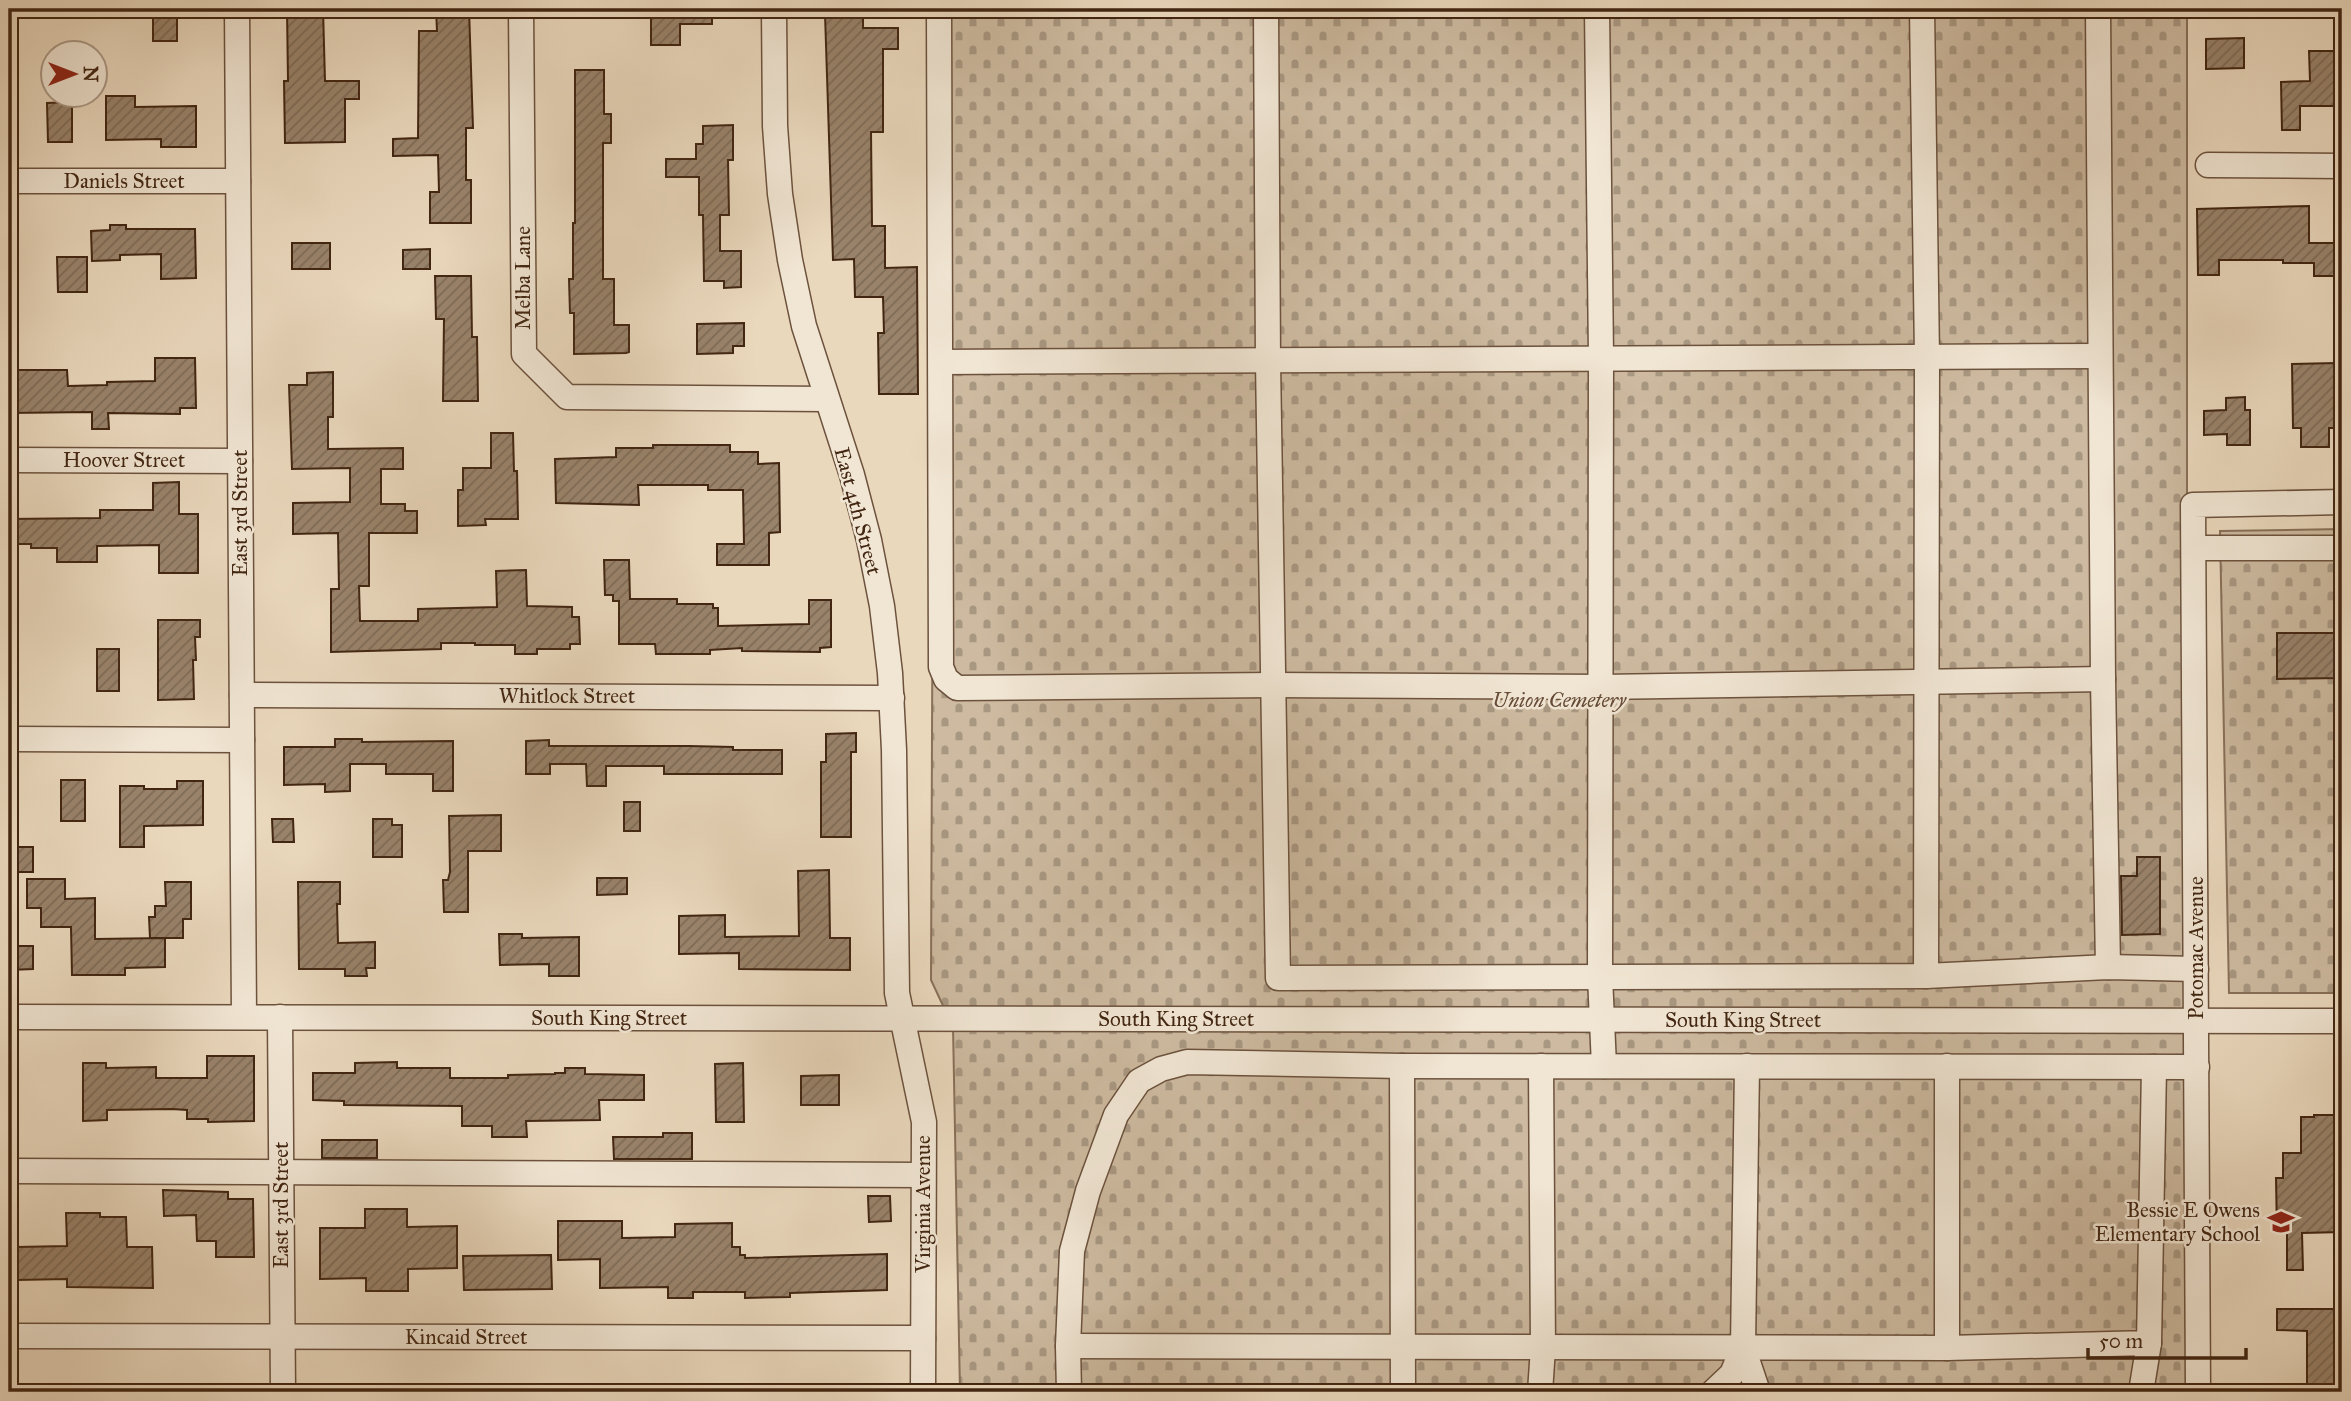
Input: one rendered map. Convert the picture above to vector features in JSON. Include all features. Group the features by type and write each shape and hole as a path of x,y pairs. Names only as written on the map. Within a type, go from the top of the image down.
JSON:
{"street":[{"name":"East 3rd Street","path":"237,9 244,1017"},
{"name":"Melba Lane","path":"521,9 524,354 567,397 826,399"},
{"name":"East 4th Street","path":"774,9 775,126 780,194 790,260 804,326 852,475 882,606 892,698 897,993 903,1018"},
{"path":"939,9 941,667 946,679 957,688 1272,685 1601,687 2103,679"},
{"path":"1266,9 1268,362 1278,978 1926,976 2108,967 2196,969"},
{"path":"1597,9 1601,357 1600,976 1604,1066"},
{"path":"1922,9 1927,357 1926,976"},
{"path":"2098,9 2108,967"},
{"path":"2208,165 2342,166"},
{"name":"Daniels Street","path":"9,181 238,181"},
{"path":"941,362 2100,356"},
{"name":"Hoover Street","path":"9,460 240,461"},
{"name":"Potomac Avenue","path":"2198,1392 2193,505 2342,502"},
{"path":"2194,548 2342,548"},
{"name":"Whitlock Street","path":"242,695 892,698"},
{"path":"9,739 242,740"},
{"name":"South King Street","path":"9,1017 2342,1021"},
{"name":"East 3rd Street","path":"280,1017 283,1392"},
{"name":"Virginia Avenue","path":"903,1018 924,1122 923,1392"},
{"path":"1069,1392 1072,1251 1088,1191 1116,1115 1139,1081 1161,1069 1187,1062 1402,1066 2197,1067"},
{"path":"1402,1066 1404,1392"},
{"path":"1539,1392 1543,1348 1541,1066"},
{"path":"1713,1392 1732,1374 1742,1347 1747,1066"},
{"path":"1947,1066 1947,1348"},
{"path":"2141,1392 2150,1343 2154,1067"},
{"path":"9,1171 923,1175"},
{"name":"Kincaid Street","path":"9,1336 923,1338"},
{"path":"1068,1346 1947,1348 2150,1343"},
{"path":"1742,1347 1759,1392"}],"green space":[{"name":"Union Cemetery","path":"935,9 2187,9 2187,1392 960,1392 953,1027 931,980"},
{"path":"2342,529 2342,993 2229,993 2220,531"}],"building":[{"path":"153,9 177,9 177,41 153,41"},
{"path":"287,9 323,9 325,81 359,81 359,99 345,99 345,142 285,143"},
{"path":"436,9 469,9 473,128 466,128 466,180 471,180 471,223 430,223 430,192 439,192 438,155 393,156 393,139 418,138 419,31 437,31"},
{"path":"651,9 712,9 712,24 680,24 680,45 651,45"},
{"path":"825,14 863,14 863,28 898,28 898,49 883,49 883,132 871,132 872,226 885,226 885,268 917,267 918,394 879,394 878,333 884,333 883,297 855,297 854,259 833,260"},
{"path":"2244,38 2244,68 2206,69 2206,39"},
{"path":"2309,51 2338,51 2338,106 2300,106 2300,130 2282,130 2281,82 2310,81"},
{"path":"575,70 604,70 604,114 611,114 611,143 603,143 603,279 614,279 614,325 629,325 629,352 626,353 574,354 574,313 570,313 569,279 573,279 575,223"},
{"path":"108,96 135,96 135,107 196,106 196,147 161,147 161,139 106,140"},
{"path":"47,108 72,108 72,142 48,142"},
{"path":"733,125 733,160 728,160 729,215 720,215 720,251 741,251 741,287 724,288 724,281 704,281 703,215 699,215 699,177 666,177 666,159 696,159 696,144 703,144 703,126"},
{"path":"2309,206 2309,243 2335,243 2335,276 2314,276 2314,263 2283,263 2283,260 2219,260 2219,275 2198,275 2197,209"},
{"path":"110,225 126,225 126,229 195,229 196,278 161,279 161,254 120,255 120,260 92,261 91,231 110,230"},
{"path":"292,243 330,243 330,269 292,269"},
{"path":"430,249 430,269 403,269 403,250"},
{"path":"57,257 87,257 87,292 58,292"},
{"path":"435,276 471,276 472,337 477,337 478,401 443,401 444,319 436,319"},
{"path":"744,323 744,346 733,346 733,353 697,354 697,324"},
{"path":"155,358 195,358 196,408 180,408 180,414 108,413 109,429 92,429 92,412 9,413 9,370 67,370 68,386 107,385 107,382 155,381"},
{"path":"2336,363 2337,428 2329,428 2329,447 2301,447 2301,428 2293,428 2292,364"},
{"path":"333,372 333,417 328,417 328,449 403,448 403,469 381,469 381,504 405,504 405,511 417,511 417,533 369,533 369,586 359,586 360,621 418,621 418,609 497,607 496,571 526,570 527,606 572,607 572,617 579,617 580,644 570,644 570,649 537,649 537,654 515,654 515,645 475,643 441,643 441,649 331,652 331,589 339,589 338,533 293,534 293,503 350,502 350,468 292,469 289,385 307,385 307,373"},
{"path":"2245,397 2245,410 2250,410 2250,445 2227,445 2227,434 2204,435 2204,411 2226,410 2226,398"},
{"path":"491,433 513,433 518,519 485,519 486,525 458,526 458,490 463,490 463,468 491,468"},
{"path":"653,445 730,445 730,452 758,452 758,464 779,463 780,532 769,533 769,565 717,565 717,544 744,544 743,490 708,490 708,485 638,485 639,505 556,503 555,459 616,457 616,448 653,448"},
{"path":"179,482 179,514 198,514 198,573 159,573 159,545 97,546 97,562 57,562 57,548 31,548 31,544 9,544 9,519 100,518 100,510 153,510 153,483"},
{"path":"604,560 629,560 630,599 677,599 677,604 713,604 713,608 718,608 718,626 809,624 809,600 831,600 831,647 820,648 820,652 742,651 742,648 710,650 710,654 656,654 655,644 619,644 619,601 613,601 613,595 605,595"},
{"path":"158,620 200,620 200,637 195,637 196,660 193,660 194,699 158,700"},
{"path":"2277,633 2342,633 2342,678 2277,679"},
{"path":"97,649 119,649 119,691 97,691"},
{"path":"856,733 856,752 851,752 851,837 821,837 821,762 826,762 826,734"},
{"path":"335,739 362,739 362,742 453,741 453,791 433,791 433,774 386,774 386,764 350,764 350,791 325,792 325,784 284,785 284,747 335,747"},
{"path":"549,740 549,746 689,746 733,747 733,750 782,750 782,774 664,774 664,766 606,766 606,786 587,786 586,764 550,764 550,774 526,774 526,741"},
{"path":"61,780 85,780 85,821 61,821"},
{"path":"177,781 203,781 203,825 144,826 144,847 120,847 120,786 177,789"},
{"path":"624,802 640,802 640,831 624,831"},
{"path":"501,815 501,851 468,851 468,912 444,912 443,880 448,880 450,872 449,816"},
{"path":"272,819 293,819 294,842 273,842"},
{"path":"373,819 392,819 392,825 402,825 402,857 373,857"},
{"path":"11,847 33,847 33,872 12,872"},
{"path":"2137,857 2160,857 2160,934 2122,935 2121,876 2137,876"},
{"path":"829,870 830,938 850,938 850,970 739,969 739,953 679,954 679,916 725,915 725,937 799,936 798,871"},
{"path":"597,878 627,878 627,894 597,895"},
{"path":"27,879 65,879 65,899 95,898 95,939 165,938 165,967 125,968 125,975 72,975 71,927 41,927 41,908 27,908"},
{"path":"165,882 191,882 191,919 183,919 183,938 150,938 149,917 155,917 155,906 166,906"},
{"path":"298,882 340,882 340,904 337,904 338,943 375,942 375,968 366,968 367,976 345,976 345,969 299,969"},
{"path":"499,934 522,934 522,938 579,937 579,976 549,976 549,964 500,965"},
{"path":"9,946 33,946 33,969 9,970"},
{"path":"207,1056 254,1056 254,1121 208,1122 208,1119 187,1119 187,1110 172,1109 107,1110 107,1120 83,1121 83,1063 106,1063 106,1068 156,1067 156,1078 207,1078"},
{"path":"397,1062 397,1068 450,1068 450,1078 508,1078 508,1075 555,1074 565,1073 565,1068 585,1068 585,1074 644,1075 644,1100 599,1100 600,1120 526,1121 527,1137 492,1137 492,1126 462,1126 462,1106 344,1105 344,1101 313,1100 313,1073 355,1073 355,1063"},
{"path":"743,1063 744,1122 716,1122 715,1064"},
{"path":"839,1075 839,1105 801,1105 801,1076"},
{"path":"2342,1115 2342,1232 2302,1233 2303,1270 2287,1270 2287,1233 2277,1233 2276,1178 2283,1178 2283,1153 2301,1153 2301,1117"},
{"path":"663,1133 692,1133 692,1159 614,1159 613,1137 663,1137"},
{"path":"322,1140 377,1140 377,1158 322,1158"},
{"path":"163,1190 228,1192 228,1199 253,1199 254,1257 216,1257 216,1241 197,1241 196,1215 164,1216"},
{"path":"868,1196 890,1196 891,1221 869,1222"},
{"path":"365,1209 407,1209 407,1227 457,1226 457,1268 408,1269 408,1291 366,1291 366,1278 320,1279 320,1228 365,1228"},
{"path":"66,1213 100,1213 100,1217 126,1217 127,1247 152,1247 153,1288 67,1287 67,1279 17,1280 17,1247 67,1246"},
{"path":"558,1221 622,1221 622,1238 675,1237 675,1224 732,1223 732,1247 740,1247 740,1255 745,1255 745,1258 887,1254 887,1290 790,1293 790,1297 745,1298 745,1292 693,1292 693,1298 668,1298 668,1287 600,1288 600,1259 558,1260"},
{"path":"551,1255 552,1289 464,1290 463,1256"},
{"path":"2277,1309 2342,1309 2342,1392 2307,1392 2307,1331 2277,1330"}],"place":[{"name":"Bessie E Owens Elementary School","path":"2281,1222"}]}
